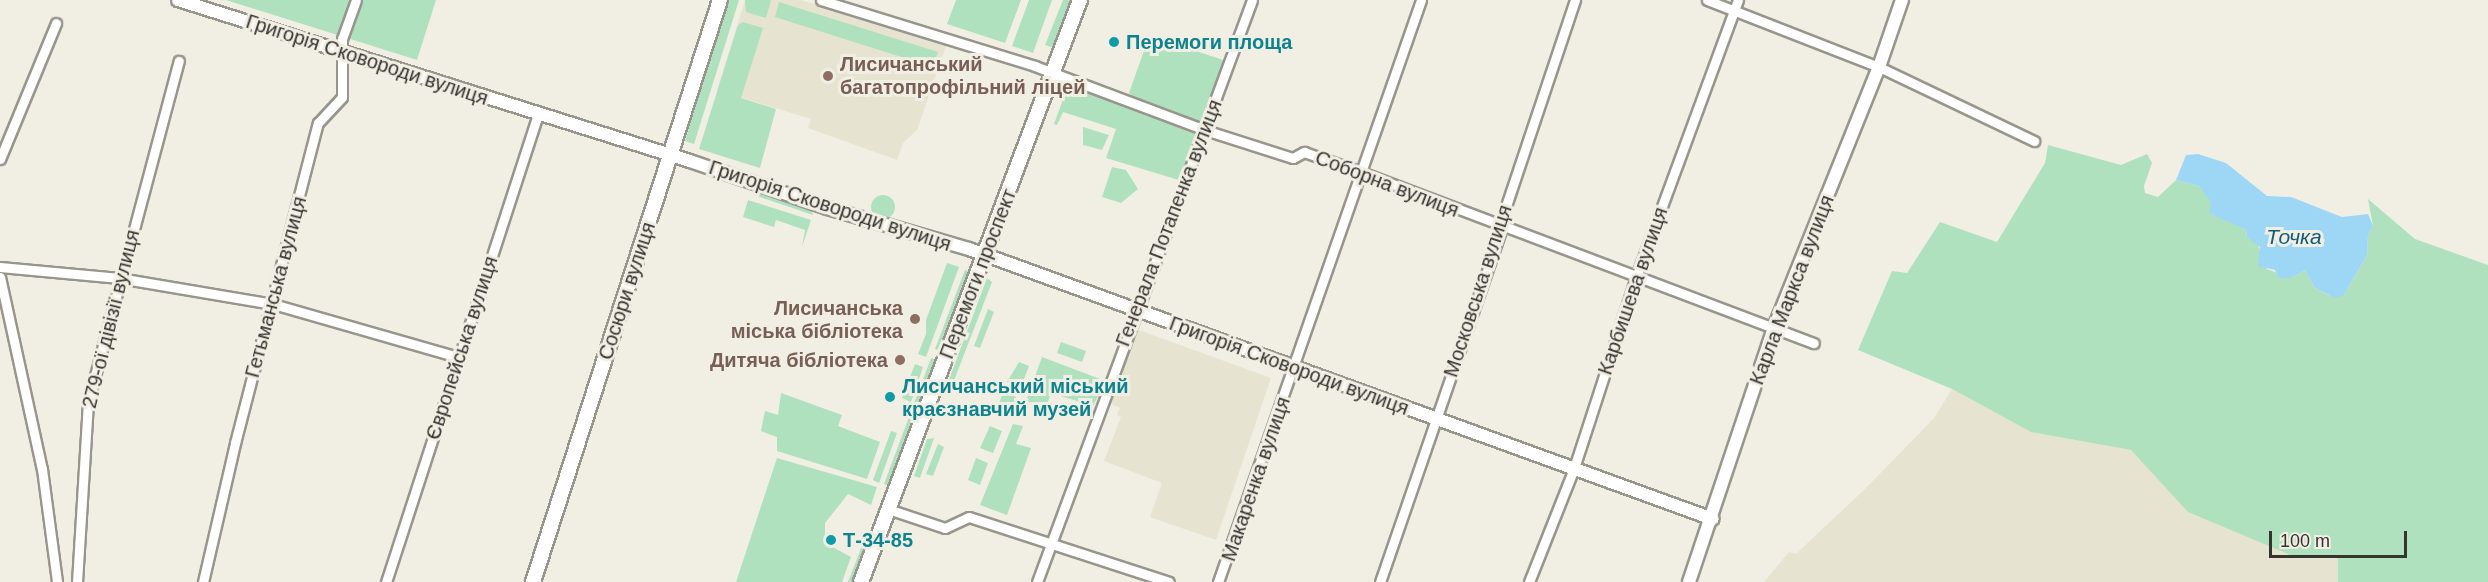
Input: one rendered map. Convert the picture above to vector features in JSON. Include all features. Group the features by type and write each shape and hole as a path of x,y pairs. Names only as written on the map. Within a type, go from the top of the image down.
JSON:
{"main road":[{"name":"Сосюри вулиця","path":"533,582 720,0"},
{"name":"Перемоги проспект","path":"861,582 1080,0"}],"street":[{"name":"Григорія Сковороди вулиця","path":"178,0 200,3 341,52 985,256 1295,366 1573,471 1713,519"},
{"name":"Гетьманська вулиця","path":"203,582 235,443 273,304 318,123 342,97 341,52 356,0"},
{"name":"Соборна вулиця","path":"821,0 1053,74 1204,130 1293,158 1304,152 1814,343"},
{"name":"Генерала Потапенка вулиця","path":"1037,582 1135,311 1252,0"},
{"name":"Макаренка вулиця","path":"1218,582 1421,0"},
{"name":"Московська вулиця","path":"1380,582 1502,228 1501,221 1575,0"},
{"path":"1707,0 1734,13 1880,67 2034,141"},
{"name":"Карбишева вулиця","path":"1529,582 1573,471 1636,278 1738,0"},
{"name":"Карла Маркса вулиця","path":"1689,582 1713,519 1774,328 1880,67 1902,0"},
{"path":"0,159 56,23"},
{"name":"279-ої дівізії вулиця","path":"78,582 88,402 119,278 179,62"},
{"name":"Європейська вулиця","path":"386,582 538,115"},
{"path":"0,267 119,278 273,304 458,357"},
{"path":"0,278 42,470 57,582"},
{"path":"888,509 945,528 969,517 1169,582"}],"shaded area":[{"name":"Лисичанський багатопрофільний ліцей","path":"745,0 801,0 946,46 917,130 903,143 897,160 808,128 811,119 717,90"},
{"path":"1136,329 1271,378 1216,540 1150,517 1162,483 1104,461 1121,417 1117,415 1120,408 1111,404"},
{"path":"1952,389 2031,432 2131,450 2161,479 2295,557 2338,557 2338,582 1764,582 1789,552 1796,554 1868,486 1934,418"}],"green space":[{"path":"226,0 436,0 417,60"},
{"path":"728,0 739,0 694,144 685,141"},
{"path":"745,0 771,0 766,18 746,12"},
{"path":"956,0 1021,0 1005,43 947,24"},
{"path":"1029,0 1052,0 1033,53 1012,46"},
{"path":"1063,0 1072,0 1054,48 1045,45"},
{"path":"779,2 938,52 933,67 775,17"},
{"path":"743,22 763,28 741,98 776,109 760,168 699,149 738,25"},
{"path":"1155,37 1226,61 1201,125 1139,101 1129,93 1145,48 1150,50"},
{"path":"1069,83 1196,130 1199,137 1182,181 1106,158 1116,129 1063,112 1057,125 1054,124"},
{"path":"1083,127 1109,135 1102,150 1083,145"},
{"path":"2048,145 2121,165 2147,154 2152,163 2144,186 2145,193 2158,197 2176,180 2199,186 2231,221 2246,230 2247,237 2257,242 2267,269 2291,278 2305,270 2315,288 2329,295 2344,295 2367,255 2368,235 2373,226 2368,199 2415,239 2488,265 2488,582 2338,582 2338,557 2295,557 2188,512 2131,450 2031,432 1952,389 1858,350 1892,271 1907,273 1940,222 1997,242 2045,163"},
{"path":"1112,167 1126,170 1138,189 1121,203 1102,197"},
{"path":"759,191 811,209 813,215 754,195"},
{"path":"883,195 891,199 895,207 891,215 883,219 875,215 871,207 875,199"},
{"path":"748,200 811,220 802,247 805,230 776,220 774,227 743,217"},
{"path":"947,263 959,267 926,357 918,354 926,334 926,320"},
{"path":"965,270 971,272 941,351 935,349"},
{"path":"987,278 992,282 950,391 947,385"},
{"path":"988,309 994,312 980,348 974,346"},
{"path":"1061,342 1086,351 1082,362 1057,353"},
{"path":"1042,357 1100,379 1096,393 1099,394 1093,406 1051,393 1046,407 1026,401"},
{"path":"931,358 938,360 890,486 884,484"},
{"path":"1019,362 1029,366 1021,387 1007,382"},
{"path":"915,364 923,367 911,402 902,398"},
{"path":"1003,392 1016,397 1007,419 995,415"},
{"path":"781,393 842,415 838,426 880,442 867,479 777,451 777,437 761,431 765,411 778,415"},
{"path":"1013,424 1023,426 1016,444 1031,448 1007,515 980,505"},
{"path":"990,426 1002,431 993,453 980,448"},
{"path":"891,431 897,433 879,483 873,480"},
{"path":"934,438 920,478 914,476 927,439"},
{"path":"938,444 944,447 933,476 926,474"},
{"path":"777,458 877,487 871,505 848,494 825,523 825,543 851,557 842,582 736,582"},
{"path":"976,458 988,463 980,485 968,480"},
{"path":"866,535 871,537 854,582 848,582"}],"water":[{"name":"Точка","path":"2198,154 2226,163 2267,196 2291,197 2342,217 2368,214 2373,226 2368,235 2367,255 2344,295 2336,298 2315,288 2305,270 2291,278 2279,278 2275,270 2258,266 2260,247 2247,237 2246,230 2209,213 2211,202 2199,186 2176,180 2186,155"}],"place":[{"name":"Перемоги площа","path":"1114,42"},
{"name":"Лисичанський багатопрофільний ліцей","path":"828,76"},
{"name":"Лисичанська мiська бiблiотека","path":"915,319"},
{"name":"Дитяча бiблiотека","path":"900,360"},
{"name":"Лисичанський міський краєзнавчий музей","path":"890,397"},
{"name":"Т-34-85","path":"831,540"}]}
